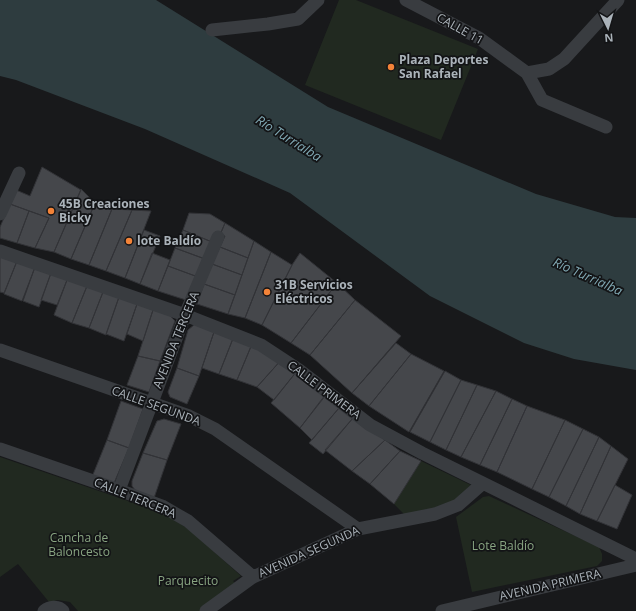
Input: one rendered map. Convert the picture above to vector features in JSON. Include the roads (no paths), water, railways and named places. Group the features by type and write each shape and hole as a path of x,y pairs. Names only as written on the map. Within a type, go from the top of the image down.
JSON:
{"street":[{"path":"212,30 298,19 318,0"},
{"name":"CALLE 11","path":"406,0 480,38 527,73 542,100 606,127"},
{"path":"527,73 549,69 564,59 618,0"},
{"path":"0,214 19,173"},
{"name":"AVENIDA TERCERA","path":"119,490 185,315 218,237"},
{"name":"CALLE PRIMERA","path":"0,251 185,315 261,345 299,370 370,425 422,453 636,559"},
{"name":"CALLE SEGUNDA","path":"0,350 189,416 215,429 358,529"},
{"name":"CALLE TERCERA","path":"0,448 162,506 188,521 253,577"},
{"name":"AVENIDA SEGUNDA","path":"206,611 253,577 358,529 435,514 458,505 483,483"},
{"name":"AVENIDA PRIMERA","path":"442,611 636,565"}],"water":[{"name":"Río Turrialba","path":"0,0 156,0 328,107 536,194 615,217 636,218 636,370 574,359 524,343 430,296 290,193 145,129 16,80 0,76"}],"place":[{"name":"Plaza Deportes San Rafael","path":"391,67"},
{"name":"45B Creaciones Bicky","path":"51,211"},
{"name":"lote Baldío","path":"129,241"},
{"name":"31B Servicios Eléctricos","path":"267,292"}],"park label":[{"name":"Cancha de Baloncesto","path":"79,545"},
{"name":"Lote Baldío","path":"503,546"},
{"name":"Parquecito","path":"188,581"}]}
